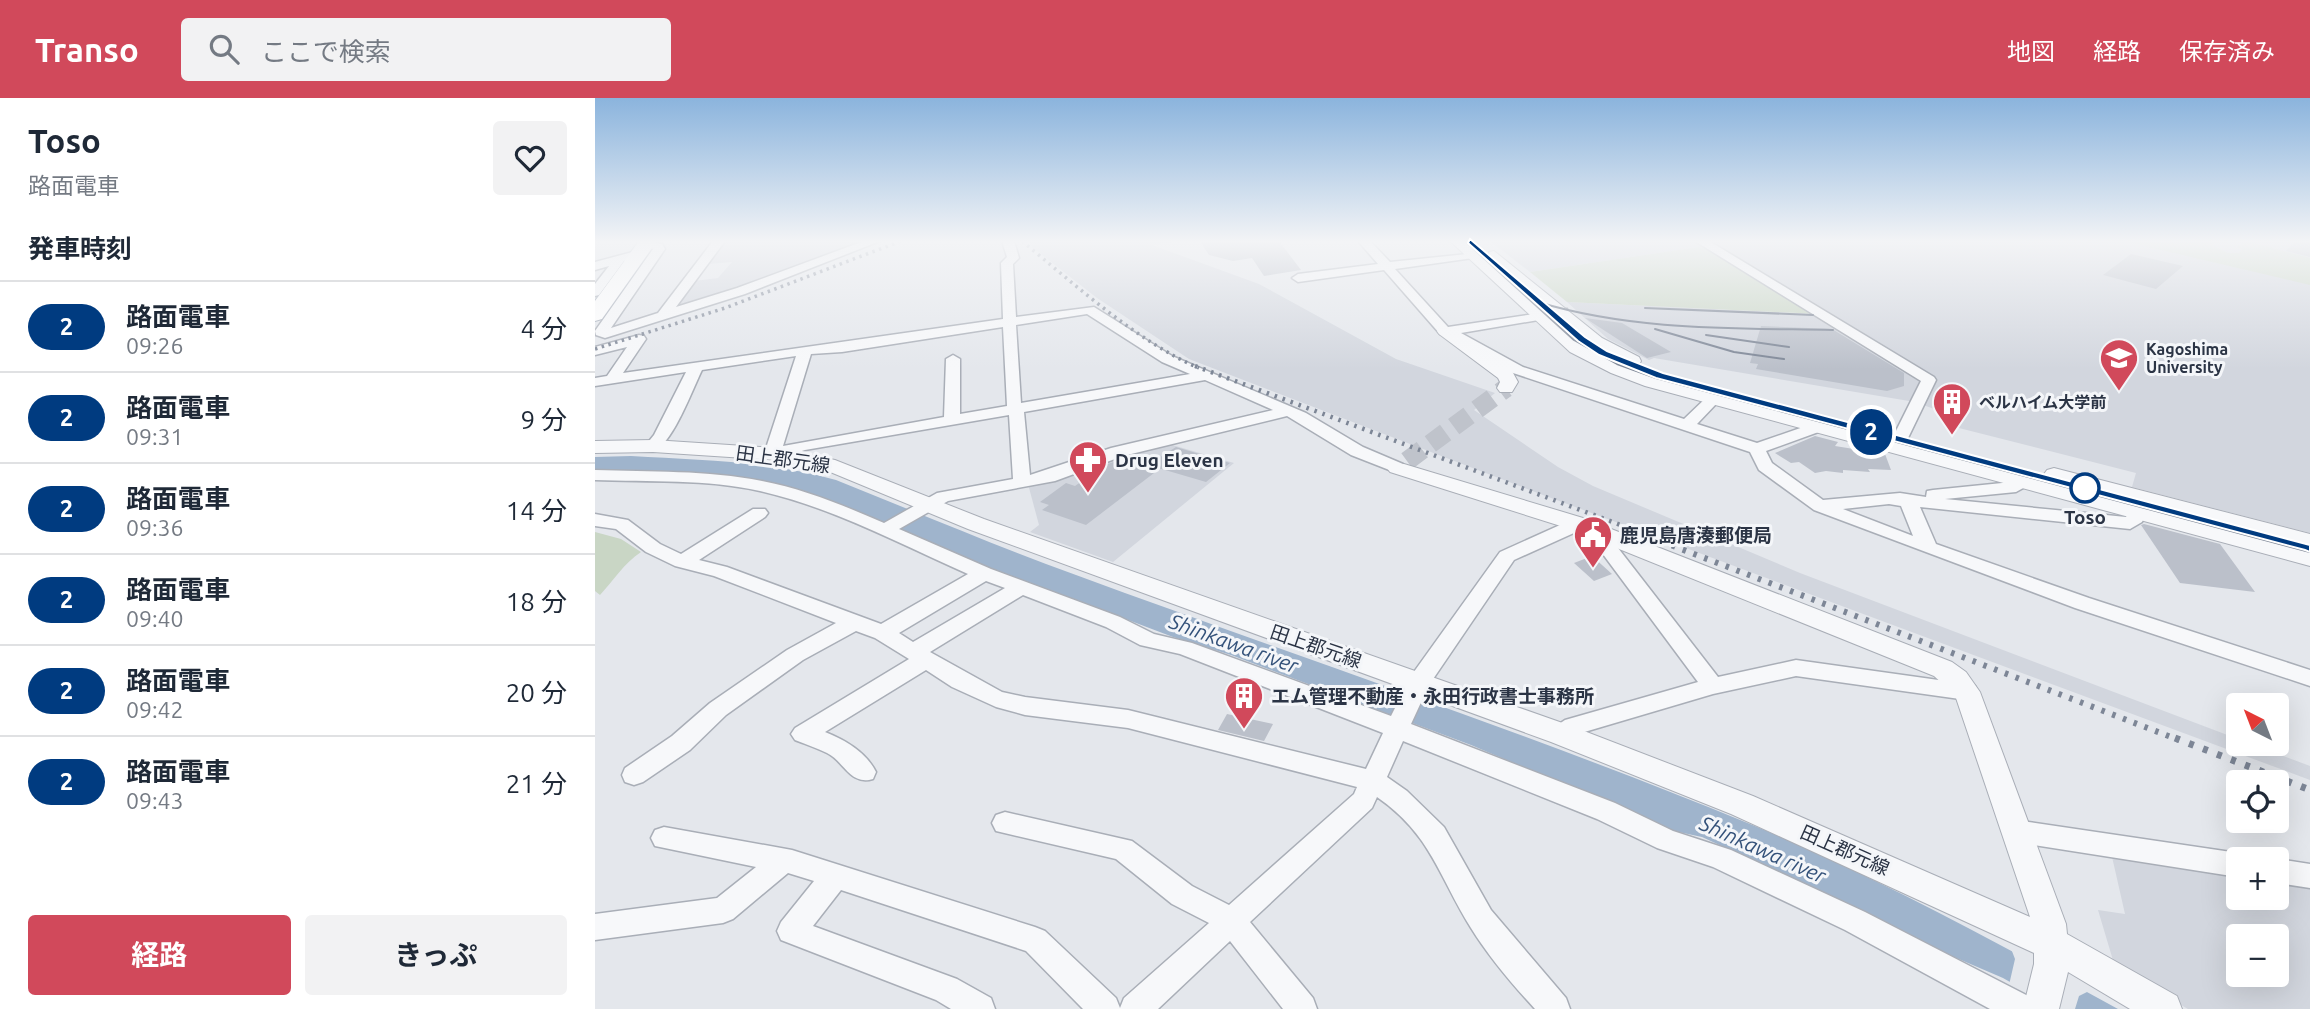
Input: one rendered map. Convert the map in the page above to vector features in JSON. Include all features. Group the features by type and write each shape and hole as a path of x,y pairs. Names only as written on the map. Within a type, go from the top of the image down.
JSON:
{"main road":[{"path":"595,315 618,284"}],"street":[{"path":"635,284 601,332 605,334 618,331 661,318 756,284"},
{"path":"661,318 687,284"},
{"path":"1008,284 1013,404 1016,408 1022,483"},
{"path":"1403,284 1445,331 1506,375 1509,382 1506,388"},
{"path":"1508,284 1540,317 1576,348 1594,359 1651,382 2310,559"},
{"path":"1523,284 1603,345 1654,368 2310,541"},
{"path":"1771,284 1929,380 1902,435"},
{"path":"595,382 1089,310 1167,359 1288,411 1368,456 1402,464 1586,527 1943,670 1957,679 1967,692 2049,924 2052,954 2041,1009"},
{"path":"1445,331 1562,312"},
{"path":"1445,331 1518,370 1757,449 1818,427"},
{"path":"595,351 639,339 611,380"},
{"path":"805,350 775,445 776,454 802,446 1205,376"},
{"path":"952,419 953,359"},
{"path":"653,446 661,438 697,367"},
{"path":"1686,426 1713,399"},
{"path":"883,531 943,497 1049,477 1117,452 1288,411"},
{"name":"田上郡元線","path":"595,447 653,446 776,454 828,464 927,505 1418,685 1561,734 1742,805 2164,1009"},
{"path":"1757,449 1765,466 1820,506 1928,548 2310,678"},
{"path":"595,475 706,479 761,486 832,507 984,573 1113,622 1148,640 1207,656 1606,811 1666,840 1721,858 1856,921 2021,1009"},
{"path":"1820,506 2016,487 2025,482"},
{"path":"1889,499 2130,523 2137,513"},
{"path":"1908,501 1928,548"},
{"path":"682,562 759,513"},
{"path":"595,520 621,524 653,548 682,562 720,570 883,633 996,699 1025,706 1128,719 1373,781 1398,798 1435,835 1481,919 1555,1009"},
{"path":"1135,1009 1363,801 1418,685 1507,556 1586,527"},
{"path":"1586,527 1713,686"},
{"path":"883,633 984,573"},
{"path":"864,772 838,747 803,734 1022,587"},
{"path":"633,775 681,743 718,709 795,655 855,622"},
{"path":"1561,734 1573,726 1713,686 1796,668 1967,692"},
{"path":"1005,823 1123,849 1182,895 1231,920 1302,1009"},
{"path":"2015,831 2226,863"},
{"path":"664,838 783,861 1035,941 1105,1009"},
{"path":"595,927 723,910 783,861"},
{"path":"2289,873 2310,876"},
{"path":"835,876 791,931 946,989 980,1009"}],"shaded area":[{"path":"692,284 757,284 735,287 732,292 671,311"},
{"path":"1079,284 1259,284 1396,359 1495,393 1474,410 1558,467 1593,486 1800,573 2226,734 2226,749 1535,492 1189,359"},
{"name":"Kagoshima University","path":"1774,284 2310,284 2310,533 2132,487 2136,473 1955,427 1960,418 1923,405 1933,380"},
{"path":"1567,302 1818,314 1925,379 1915,402 1654,358 1649,360 1608,339"},
{"path":"1162,442 1234,463 1113,562 1030,532 1039,525 1028,484"},
{"path":"2245,756 2284,756 2310,766 2310,780"},
{"path":"2110,848 2226,865 2226,910 2289,910 2289,875 2310,878 2310,1009 2188,1009 2115,967 2098,910 2125,914"}],"green space":[{"path":"1544,284 1767,284 1818,314 1567,302"},
{"path":"1565,321 1626,361 1662,374 1817,415 1813,421 1656,379 1594,355 1554,323"},
{"path":"1840,422 2044,475 2042,483 1836,428"},
{"path":"2060,479 2310,545 2310,554 2059,487"},
{"path":"595,532 621,539 641,552 600,595 595,591"}],"water":[{"name":"Shinkawa river","path":"631,456 760,465 836,480 1046,564 1499,727 1750,824 1891,888 2118,1009 2057,1009 2003,978 1933,948 1822,892 1702,837 1674,831 1471,745 954,554 836,503 776,483 595,470 595,457"}],"pier":[{"path":"2010,946 2091,990 2079,996 2075,1009 2050,1009 2009,985 2015,959"}],"building":[{"path":"2135,284 2162,284 2156,289"},
{"path":"1585,318 1622,323 1671,352 1647,358"},
{"path":"1761,326 1832,329 1904,373 1904,386 1887,391 1756,369 1758,364 1750,363"},
{"path":"1815,436 1838,442 1835,446 1885,454 1891,470 1815,473 1799,462 1791,463 1775,453"},
{"path":"1176,447 1230,463 1206,482 1148,465"},
{"name":"Drug Eleven","path":"1116,461 1154,473 1086,525 1042,510 1049,505 1040,502 1066,483 1075,486 1105,465"},
{"path":"2141,525 2220,544 2255,592 2180,583"},
{"name":"鹿児島唐湊郵便局","path":"1592,556 1612,574 1594,581 1574,563"},
{"name":"エム管理不動産・永田行政書士事務所","path":"1227,714 1273,724 1264,741 1218,730"}],"tunnel":[{"path":"1407,461 1506,388"}],"tram line":[{"path":"1512,284 1574,340 1617,364 1656,378 2310,552"},
{"name":"2","path":"1517,284 1582,339 1603,353 1659,375 2310,547"},
{"path":"1538,302 1647,323 1721,328 1833,330"},
{"path":"1645,308 1813,315"},
{"path":"1655,329 1734,352 1784,359"},
{"path":"1706,335 1789,347"}],"railway":[{"path":"595,349 725,308 789,284"},
{"path":"1074,284 1153,344 1199,368"},
{"path":"1195,366 1634,530"},
{"path":"1629,529 2179,740"},
{"path":"2175,738 2310,790"}],"place":[{"name":"Kagoshima University","path":"2119,392"},
{"name":"ベルハイム大学前","path":"1952,436"},
{"name":"Toso","path":"2085,488"},
{"name":"Drug Eleven","path":"1088,494"},
{"name":"鹿児島唐湊郵便局","path":"1593,569"},
{"name":"エム管理不動産・永田行政書士事務所","path":"1244,730"}]}
